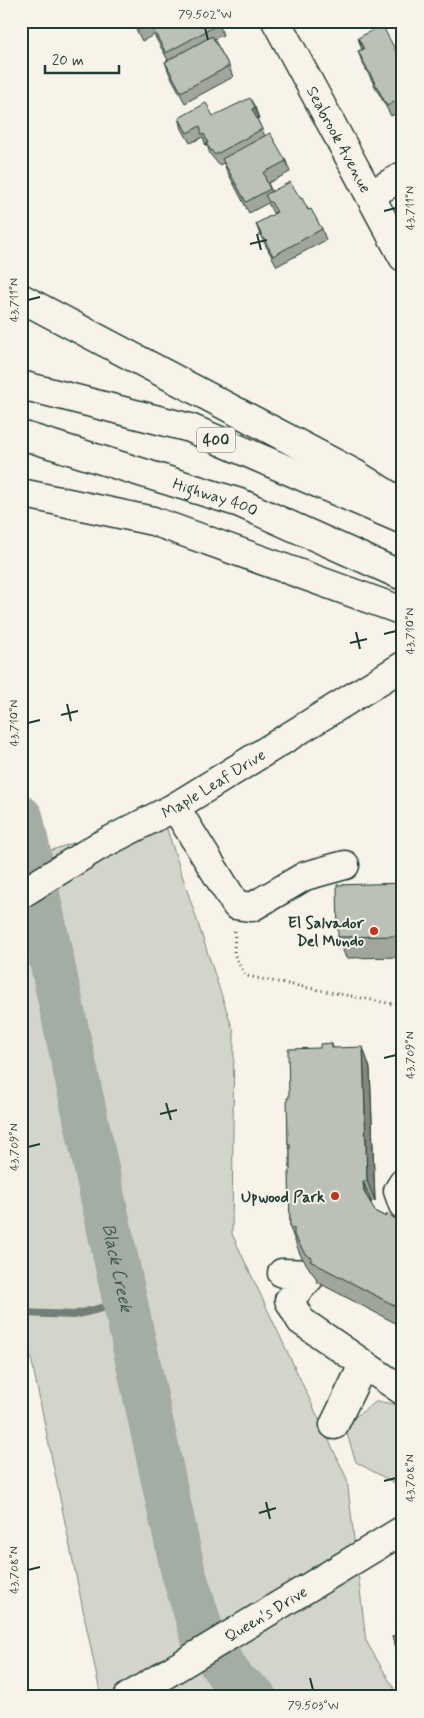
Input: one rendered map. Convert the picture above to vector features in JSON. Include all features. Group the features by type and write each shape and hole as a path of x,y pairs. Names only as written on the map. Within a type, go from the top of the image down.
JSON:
{"main road":[{"name":"Seabrook Avenue","path":"276,21 403,256"},
{"path":"370,195 403,176"},
{"path":"21,298 357,476 403,504"},
{"name":"400","path":"21,385 190,428 403,520"},
{"name":"Highway 400","path":"21,435 240,503 403,576"},
{"path":"21,493 153,521 403,611"},
{"name":"Maple Leaf Drive","path":"21,894 97,847 175,807 403,666"},
{"path":"175,807 236,906 252,907 305,876 344,865"},
{"path":"403,1183 398,1191 403,1204"},
{"path":"282,1273 313,1274 289,1300 301,1322 403,1391"},
{"path":"334,1425 364,1365"},
{"name":"Queen's Drive","path":"128,1697 403,1530"}],"path":[{"path":"236,906 234,954 246,976 403,1006"}],"shaded area":[{"path":"162,814 234,1033 232,1234 347,1479 366,1641 399,1697 101,1697 21,1309 21,860"},
{"path":"377,1401 403,1406 403,1480 394,1483 356,1462 344,1425"}],"building":[{"path":"133,21 218,21 219,24 166,53 150,24 139,30"},
{"path":"382,25 403,64 403,97 387,106 358,51 364,49 358,38"},
{"path":"403,27 403,39 398,29"},
{"path":"212,36 229,66 181,92 165,62"},
{"path":"250,98 255,107 252,109 262,129 215,155 206,144 208,143 204,134 202,135 200,126 187,133 179,118 206,103 213,116"},
{"path":"270,133 286,161 263,173 270,189 246,202 222,159"},
{"path":"290,182 308,210 311,209 322,229 273,256 256,224 277,212 265,195"},
{"path":"403,883 403,930 397,930 397,936 338,937 337,885"},
{"name":"Upwood Park","path":"332,1043 332,1048 363,1047 367,1181 363,1181 364,1192 376,1212 386,1217 387,1214 403,1223 403,1310 310,1261 312,1258 305,1254 294,1235 294,1228 290,1228 290,1144 288,1144 287,1098 289,1098 288,1049 320,1048 320,1044"},
{"path":"403,1617 403,1654 392,1637 400,1632 395,1622"}],"waterway":[{"name":"Black Creek","path":"21,818 183,1571 203,1636 234,1682 254,1697"},
{"path":"21,1313 74,1315 126,1302"}],"place":[{"name":"El Salvador Del Mundo","path":"374,931"},
{"name":"Upwood Park","path":"335,1196"}]}
